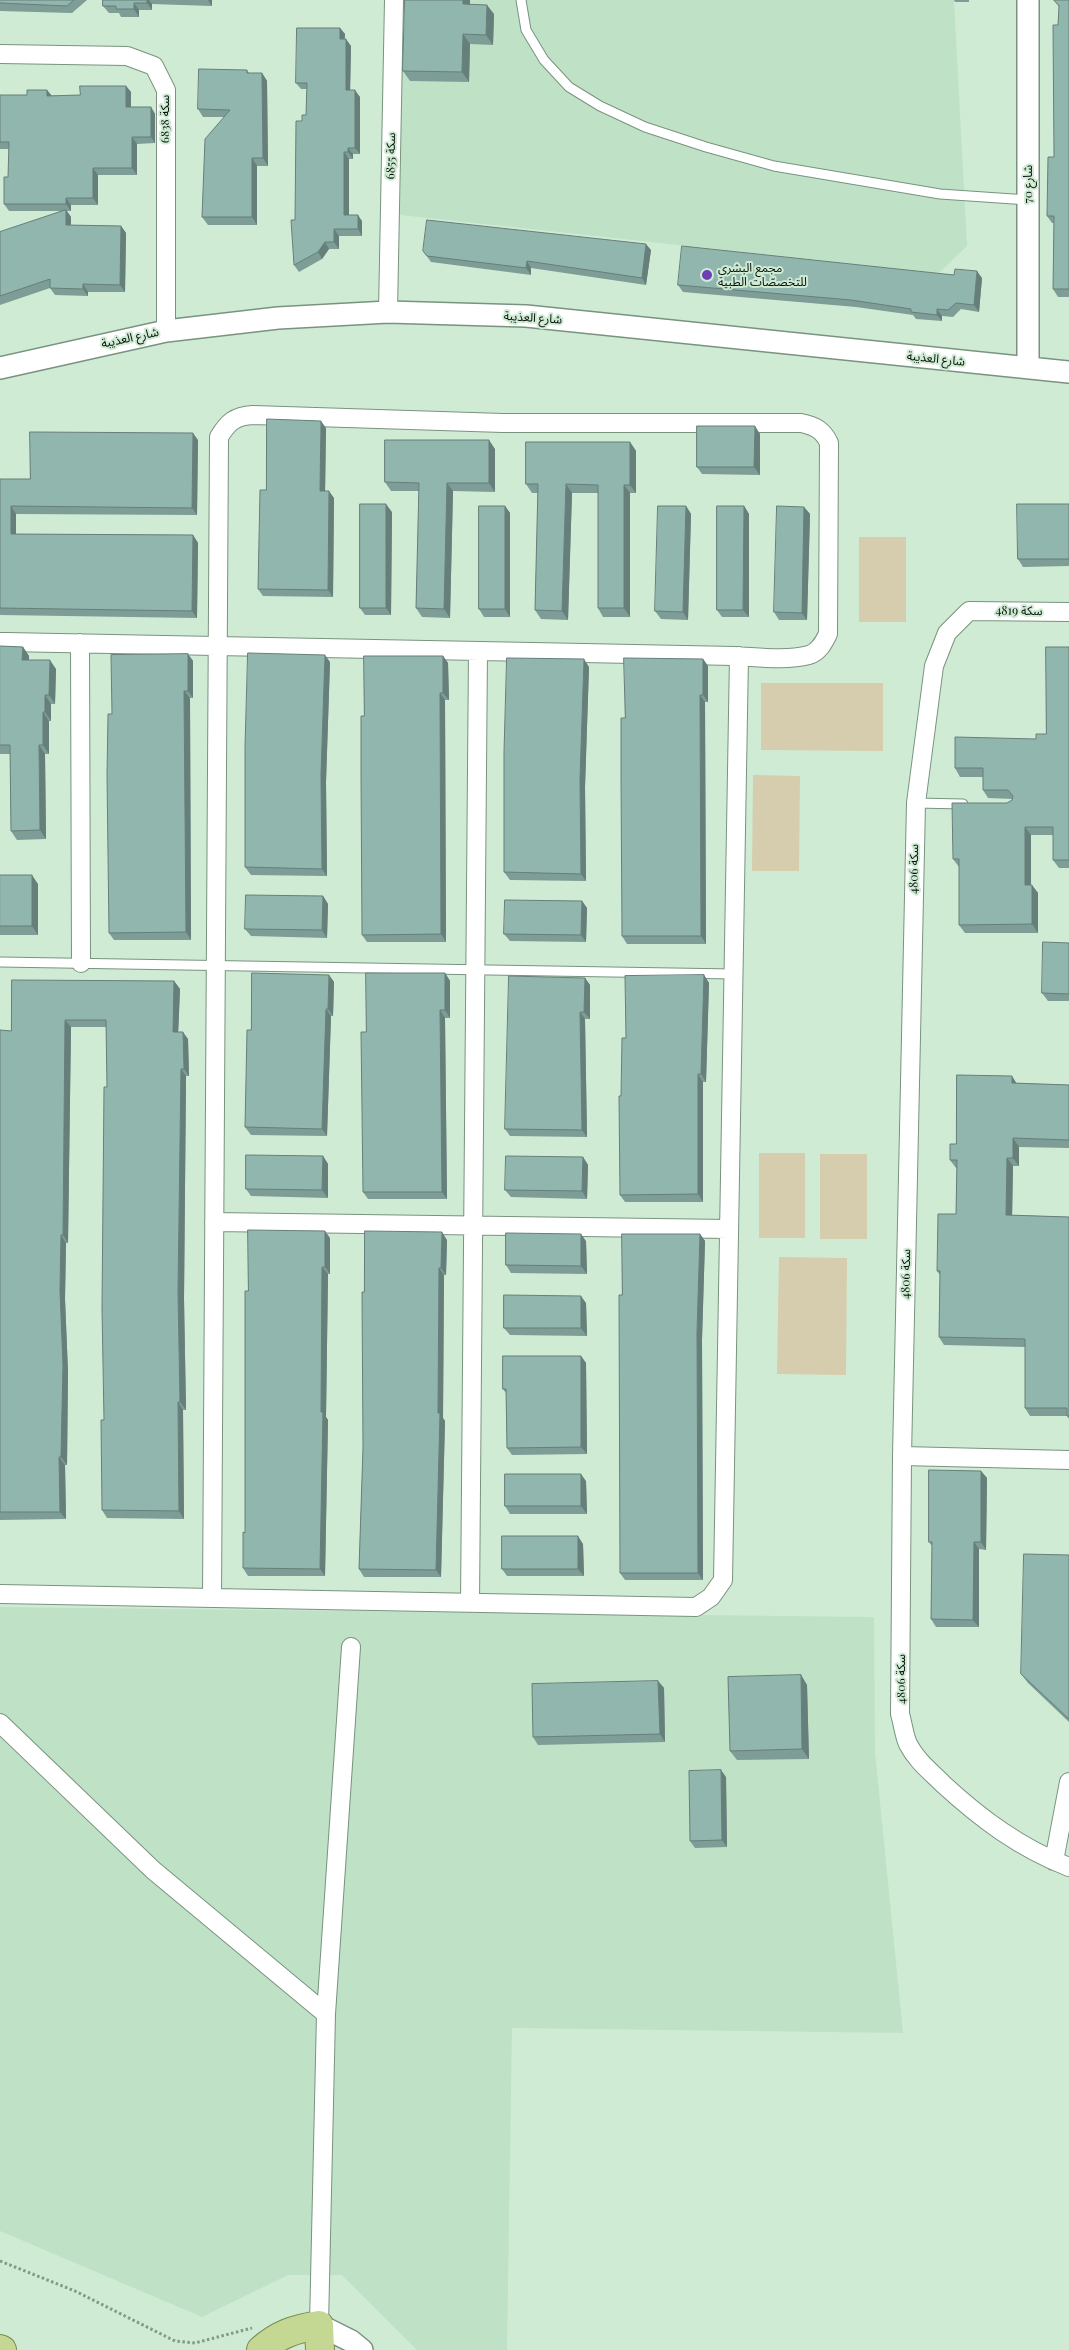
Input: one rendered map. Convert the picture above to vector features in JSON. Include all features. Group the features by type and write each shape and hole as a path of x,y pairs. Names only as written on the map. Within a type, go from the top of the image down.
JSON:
{"highway":[{"path":"260,2350 272,2340 294,2329 319,2338"}],"street":[{"name":"سكة 6855","path":"388,312 394,0"},
{"name":"شارع 70","path":"1028,0 1028,368"},
{"name":"سكة 6838","path":"0,54 127,56 154,66 166,90 166,331"},
{"name":"شارع العذيبة","path":"0,368 166,331 278,318 388,312 526,316 1069,372"},
{"path":"0,642 80,643 218,646 792,657 812,654 822,646 828,634 829,451 825,435 814,426 801,423 504,423 239,416 228,423 219,437 218,646 216,965 214,1222 212,1598"},
{"name":"سكة 4819","path":"969,611 1069,612"},
{"name":"سكة 4806","path":"969,611 947,633 934,666 916,803 902,1456 900,1714 907,1743 920,1763 970,1809 1003,1834 1062,1864"},
{"path":"80,643 81,963"},
{"path":"470,1603 478,651"},
{"path":"0,1594 696,1607 712,1597 723,1580 739,656"},
{"path":"214,1222 729,1228"},
{"path":"902,1456 1069,1460"},
{"path":"351,1648 326,2014 319,2338 351,2341 362,2350"},
{"path":"0,1723 153,1870 326,2014"},
{"path":"1062,1864 1069,1782"}],"lane":[{"path":"521,0 526,30 544,60 569,87 600,106 645,127 706,148 774,166 940,194 1028,200"},
{"path":"916,803 974,804"},
{"path":"0,962 734,974"}],"path":[{"path":"0,2261 75,2291 175,2341 195,2343 259,2327 272,2327 286,2333"}],"shaded area":[{"path":"403,0 954,0 967,246 939,273 400,215"},
{"path":"859,537 906,537 906,622 859,622"},
{"path":"761,683 883,683 883,751 761,750"},
{"path":"753,775 800,776 799,871 752,871"},
{"path":"759,1153 805,1153 805,1238 759,1238"},
{"path":"820,1154 867,1154 867,1239 820,1239"},
{"path":"779,1257 847,1258 846,1375 777,1374"},
{"path":"0,1607 874,1617 875,1752 903,2033 512,2028 507,2350 417,2350 342,2275 288,2275 202,2317 0,2231"}],"building":[{"path":"0,0 74,0 67,6 0,3"},
{"path":"103,0 147,0 147,3 134,3 134,9 116,9 116,6 103,6"},
{"path":"405,0 463,0 463,4 487,5 486,35 463,34 462,72 403,71"},
{"path":"1054,0 1069,0 1069,289 1053,289 1054,216 1047,216 1048,157 1054,157 1053,25 1058,25 1059,6"},
{"path":"297,28 340,28 340,39 346,39 346,90 355,90 355,148 348,148 348,152 344,152 344,215 358,215 358,229 334,229 334,242 325,242 318,252 294,265 291,220 295,220 296,121 302,121 302,115 306,115 307,83 296,83"},
{"path":"199,69 247,70 247,73 262,73 263,158 252,158 252,217 202,217 205,139 230,110 198,109"},
{"path":"80,86 126,86 126,107 151,107 151,137 132,137 132,168 93,168 93,198 66,198 66,204 4,204 4,177 8,177 9,142 0,142 0,95 27,95 27,90 47,90 47,96 80,95"},
{"path":"66,210 66,225 121,226 120,285 83,284 83,289 50,288 50,279 0,296 0,232"},
{"path":"427,220 646,244 642,278 527,261 526,268 427,256 423,251"},
{"path":"682,246 954,275 955,269 977,271 974,305 956,303 948,310 937,309 937,315 911,312 911,309 851,300 678,285"},
{"path":"267,419 321,421 320,491 329,491 328,590 258,589 260,490 266,490"},
{"path":"697,426 755,426 754,467 697,467"},
{"path":"30,432 193,433 192,508 11,506 11,534 193,535 192,611 0,608 0,479 30,479"},
{"path":"385,440 489,440 489,483 447,483 444,609 416,608 419,483 385,482"},
{"path":"526,442 630,442 630,485 624,485 624,608 598,608 598,485 566,484 562,611 535,610 538,484 526,484"},
{"path":"360,504 386,504 386,608 360,608"},
{"path":"1017,504 1069,504 1069,559 1018,559"},
{"path":"479,506 505,506 505,609 479,609"},
{"path":"658,506 686,506 683,612 655,611"},
{"path":"717,506 744,506 743,610 717,610"},
{"path":"777,506 804,507 802,613 774,612"},
{"path":"0,646 23,647 22,660 50,660 49,695 45,695 45,712 43,712 43,745 39,745 40,830 11,831 10,745 0,745"},
{"path":"1046,647 1069,647 1069,860 1053,860 1053,827 1025,827 1025,885 1032,885 1032,924 959,925 959,859 953,859 952,803 1007,803 1012,800 1013,796 1008,790 983,790 983,768 955,768 955,737 1036,739 1036,734 1046,734"},
{"path":"248,653 325,655 321,775 322,869 245,867 245,747"},
{"path":"188,654 188,691 184,691 186,932 109,933 107,775 108,714 112,714 111,655"},
{"path":"364,656 443,656 443,693 440,693 441,934 362,935 361,716 364,716"},
{"path":"507,658 584,659 580,780 581,874 504,872 504,752"},
{"path":"624,658 703,659 703,695 700,695 701,936 622,936 621,718 625,718"},
{"path":"0,875 32,875 32,926 0,926"},
{"path":"246,895 323,896 322,930 245,929"},
{"path":"505,900 582,901 581,935 504,934"},
{"path":"1043,942 1069,943 1069,994 1042,993"},
{"path":"252,973 329,975 322,1129 245,1127 247,1030 251,1030"},
{"path":"366,973 445,973 445,1010 440,1010 442,1192 363,1192 361,1032 366,1032"},
{"path":"704,975 701,1074 698,1074 698,1194 620,1195 619,1096 621,1096 622,1038 626,1038 625,976"},
{"path":"509,976 585,978 584,1012 580,1012 582,1130 505,1129"},
{"path":"12,980 174,981 173,1032 183,1032 184,1069 181,1069 178,1291 179,1511 102,1510 101,1420 104,1420 102,1308 104,1087 107,1087 106,1020 65,1020 63,1235 61,1235 60,1291 63,1365 61,1457 59,1457 60,1512 0,1512 0,1030 11,1031"},
{"path":"957,1075 1012,1076 1012,1083 1069,1085 1069,1140 1013,1138 1013,1158 1007,1158 1006,1215 1069,1217 1069,1416 1067,1416 1067,1408 1025,1408 1025,1339 939,1337 940,1271 937,1271 938,1214 956,1214 957,1160 950,1160 950,1144 956,1144"},
{"path":"246,1155 323,1156 322,1190 246,1189"},
{"path":"506,1156 583,1157 582,1191 505,1190"},
{"path":"248,1230 325,1231 325,1267 322,1267 321,1412 323,1412 320,1569 243,1568 243,1532 245,1533 245,1291 248,1291"},
{"path":"365,1231 442,1232 441,1268 439,1268 438,1413 440,1413 436,1570 359,1569 363,1448 362,1292 364,1292"},
{"path":"506,1233 581,1234 581,1266 506,1265"},
{"path":"622,1234 700,1234 697,1332 698,1573 620,1573 619,1295 622,1295"},
{"path":"504,1295 581,1296 581,1328 504,1328"},
{"path":"503,1356 581,1356 581,1447 507,1448 506,1389 503,1389"},
{"path":"929,1470 981,1471 981,1542 974,1542 973,1620 931,1619 932,1542 929,1542"},
{"path":"505,1474 581,1474 581,1506 505,1506"},
{"path":"502,1536 578,1536 578,1569 502,1569"},
{"path":"1024,1554 1069,1555 1069,1719 1021,1674"},
{"path":"801,1675 802,1749 730,1751 728,1677"},
{"path":"658,1681 660,1734 533,1737 532,1684"},
{"path":"721,1770 722,1840 690,1841 689,1771"}],"place":[{"name":"مجمع البشرى للتخصصّات الطبية","path":"707,275"}]}
